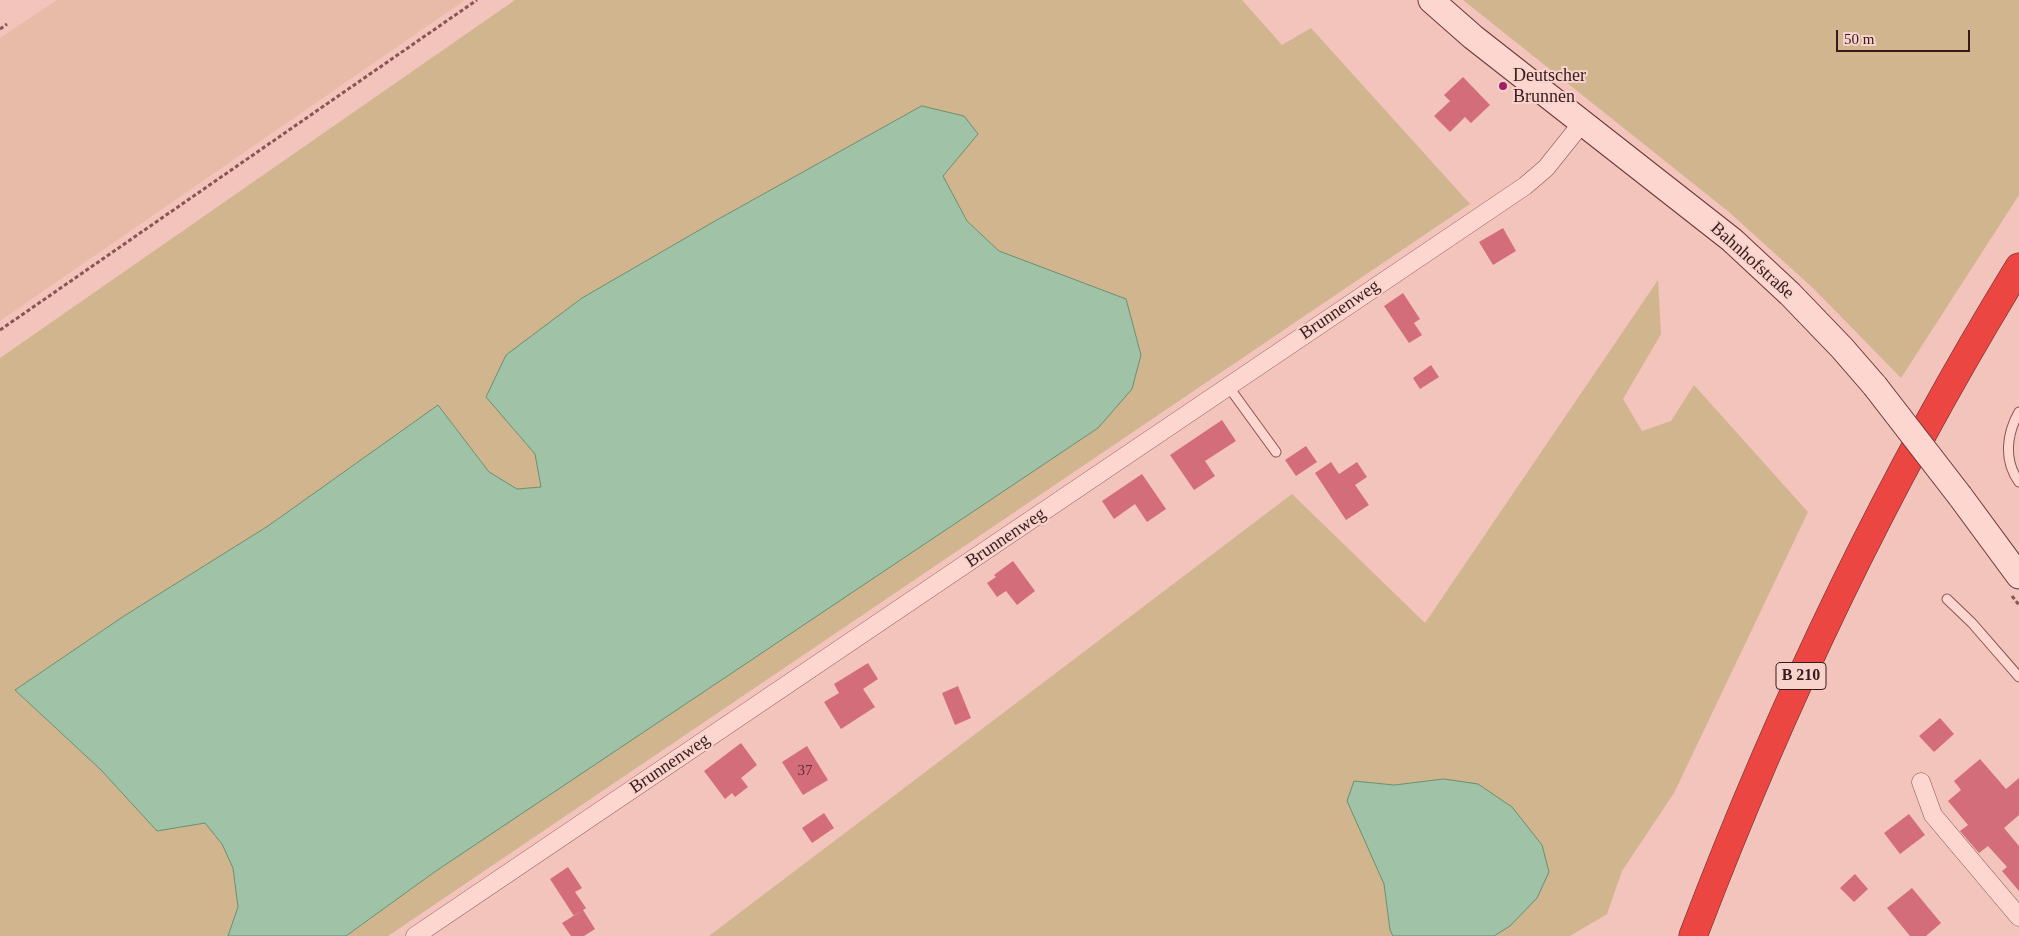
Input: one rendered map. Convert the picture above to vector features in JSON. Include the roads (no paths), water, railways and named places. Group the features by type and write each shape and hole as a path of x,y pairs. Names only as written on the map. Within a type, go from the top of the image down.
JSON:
{"highway":[{"name":"B 210","path":"1693,936 1755,780 1848,576 1935,410 2019,267"}],"street":[{"name":"Bahnhofstraße","path":"1431,0 1473,37 1582,124 1732,240 1790,294 1842,348 1875,386 2019,576"},
{"name":"Brunnenweg","path":"415,936 1525,186 1546,168 1582,124"},
{"path":"1921,782 1934,815 2019,917"}],"lane":[{"path":"1228,386 1276,452"},
{"path":"2019,412 2011,426 2007,448 2014,476 2019,482"},
{"path":"1947,599 1972,623 2019,677"}],"place":[{"name":"Deutscher Brunnen","path":"1503,86"}]}
